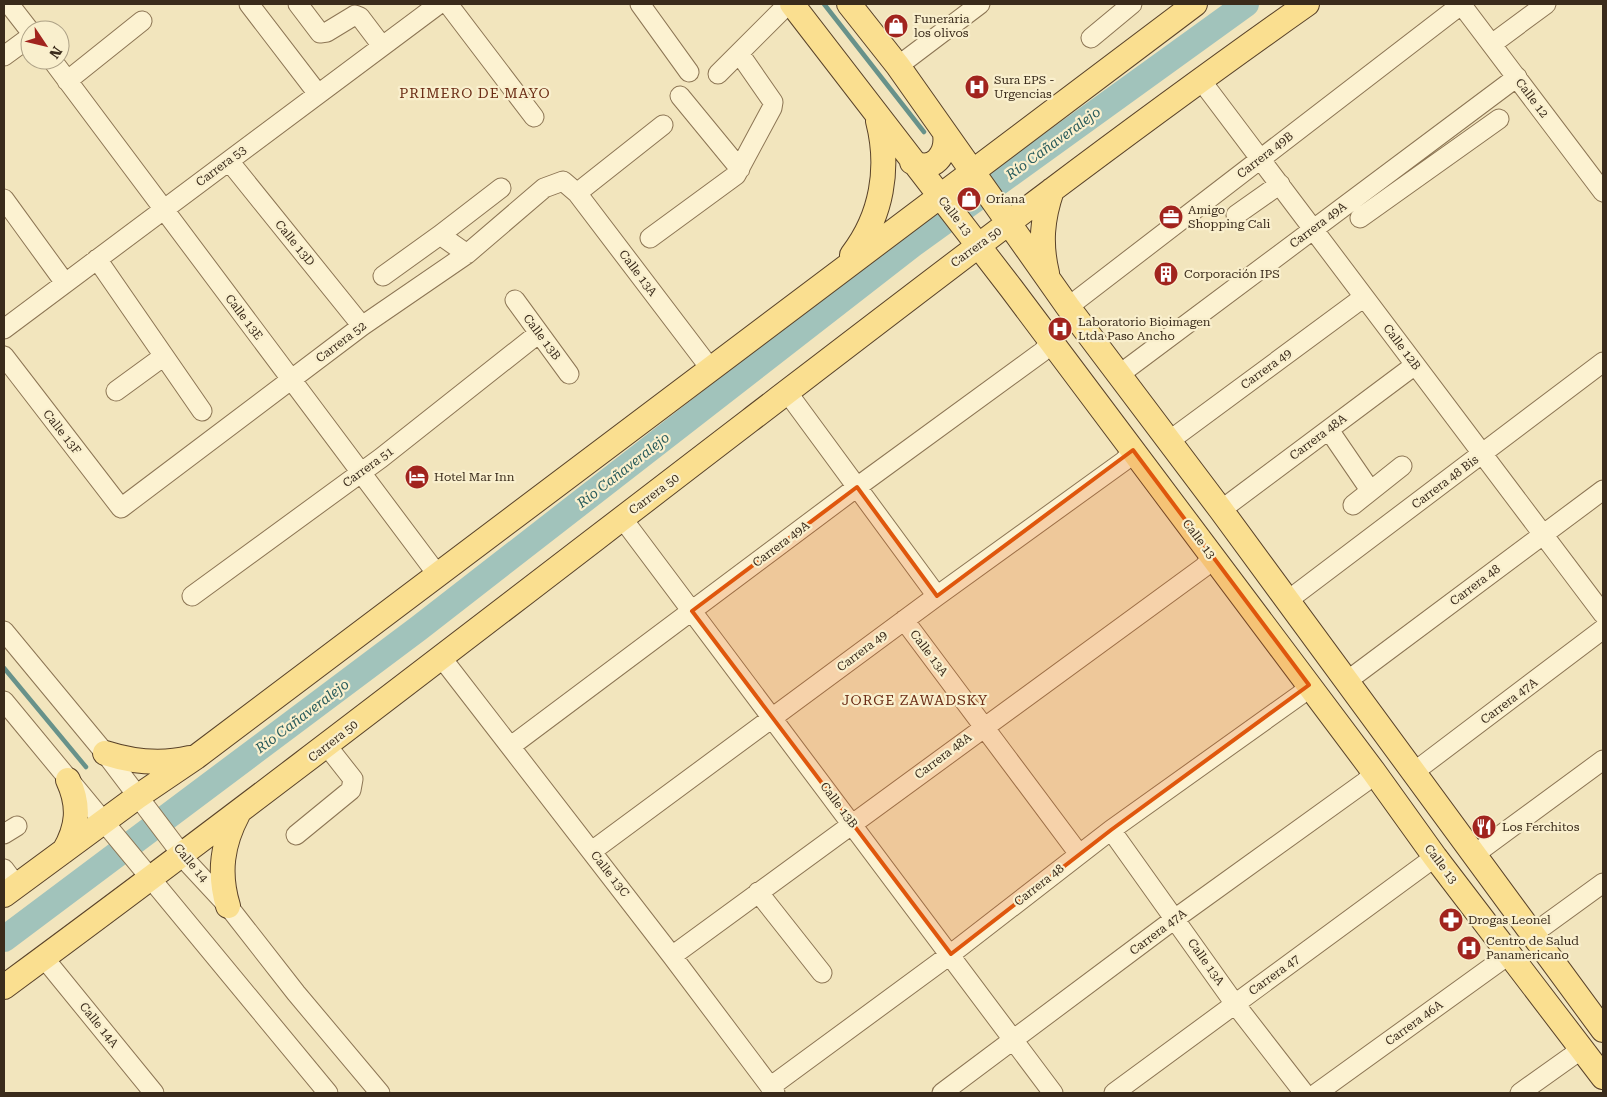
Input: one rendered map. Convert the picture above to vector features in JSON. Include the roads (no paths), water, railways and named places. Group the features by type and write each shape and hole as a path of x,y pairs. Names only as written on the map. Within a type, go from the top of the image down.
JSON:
{"main road":[{"name":"Calle 13","path":"790,4 1011,288 1374,772 1435,857 1509,951 1603,1077"},
{"path":"849,4 898,66 1068,307 1221,510 1602,1027"},
{"path":"8,883 107,826 196,756 840,270 975,176 1012,143 1195,4"},
{"name":"Carrera 50","path":"4,987 44,958 148,875 238,814 787,392 941,273 974,240 1005,218 1052,190 1200,79 1307,4"},
{"path":"840,270 858,247 878,206 884,161 877,117"},
{"path":"941,129 956,138 988,147 1012,143"},
{"path":"912,162 926,165 939,160 946,147 941,129"},
{"path":"1049,280 1043,253 1042,235 1044,217 1052,190"},
{"path":"941,273 962,270 982,272 1011,288"},
{"path":"1193,531 1221,510"},
{"path":"104,753 144,762 170,762 196,756"},
{"path":"64,851 71,839 76,818 75,795 68,780"},
{"path":"228,906 223,885 222,858 228,835 238,814"}],"street":[{"path":"9,4 21,20"},
{"path":"249,4 318,94"},
{"path":"298,4 320,33 327,32 355,15 360,17 382,46"},
{"name":"Carrera 53","path":"4,329 439,4"},
{"path":"448,4 534,117"},
{"path":"640,4 689,72"},
{"path":"718,74 790,4"},
{"path":"898,66 980,4"},
{"path":"1090,38 1132,4"},
{"name":"Calle 12","path":"1462,4 1603,192"},
{"name":"Carrera 49B","path":"1068,307 1462,4"},
{"path":"1492,44 1546,4"},
{"path":"67,81 142,21"},
{"path":"4,56 20,44"},
{"path":"650,238 736,175 773,105 740,53"},
{"name":"Calle 13E","path":"59,70 437,574"},
{"name":"Carrera 49A","path":"1120,374 1517,77"},
{"name":"Calle 12B","path":"1200,79 1603,614"},
{"path":"680,96 740,169"},
{"path":"1360,218 1499,119"},
{"name":"Carrera 52","path":"121,508 362,326 467,254 544,188 570,187 663,125"},
{"path":"1419,150 1432,167"},
{"name":"Calle 13D","path":"229,161 362,326"},
{"path":"1236,214 1280,184"},
{"name":"Calle 13A","path":"570,187 710,368"},
{"path":"383,276 501,188"},
{"path":"4,199 65,283"},
{"path":"440,235 467,254"},
{"path":"97,259 202,411"},
{"name":"Carrera 49","path":"1169,441 1364,297"},
{"name":"Calle 13B","path":"514,300 569,374"},
{"name":"Carrera 51","path":"192,596 361,472 539,333"},
{"name":"Carrera 49A","path":"511,746 857,487 1042,352 1051,342"},
{"name":"Calle 13F","path":"4,356 121,508"},
{"path":"116,391 164,356"},
{"name":"Carrera 48 Bis","path":"1287,601 1603,362"},
{"name":"Carrera 48A","path":"1221,510 1415,364"},
{"path":"787,392 937,596"},
{"path":"1329,430 1370,490"},
{"name":"Carrera 49","path":"592,851 904,620 1124,461 1133,450"},
{"path":"1353,505 1402,466"},
{"name":"Carrera 48","path":"1347,680 1603,490"},
{"name":"Calle 13B","path":"622,518 951,954 1053,1093"},
{"name":"Carrera 48A","path":"672,956 984,726 1204,567 1212,556"},
{"name":"Calle 13A","path":"904,620 1079,854"},
{"name":"Carrera 47A","path":"1414,772 1603,629"},
{"name":"Calle 14","path":"4,631 104,753 180,852 228,906 296,993 380,1093"},
{"name":"Calle 13C","path":"442,657 592,851 772,1090"},
{"name":"Carrera 48","path":"772,1090 1079,854 1300,695 1309,685"},
{"path":"4,701 328,1093"},
{"path":"296,835 350,790 353,779 327,746"},
{"path":"1475,854 1603,760"},
{"name":"Carrera 47A","path":"942,1093 1176,918 1366,782 1374,772"},
{"name":"Calle 13A","path":"1111,830 1176,918 1235,1004 1304,1093"},
{"name":"Carrera 47","path":"1114,1093 1435,857"},
{"path":"1534,933 1603,883"},
{"path":"758,892 822,974"},
{"name":"Carrera 46A","path":"1317,1093 1500,961 1509,951"},
{"name":"Calle 14A","path":"44,958 154,1093"},
{"path":"1520,1093 1572,1056 1580,1046"}],"waterway":[{"path":"824,4 924,132"},
{"name":"Río Cañaveralejo","path":"4,939 419,628 912,245 1246,4"},
{"path":"4,668 86,767"}],"place":[{"name":"Funeraria los olivos","path":"896,26"},
{"name":"Sura EPS - Urgencias","path":"977,87"},
{"name":"Oriana","path":"969,199"},
{"name":"Amigo Shopping Cali","path":"1171,217"},
{"name":"Corporación IPS","path":"1166,274"},
{"name":"Laboratorio Bioimagen Ltda Paso Ancho","path":"1060,329"},
{"name":"Hotel Mar Inn","path":"417,477"},
{"name":"Los Ferchitos","path":"1484,827"},
{"name":"Drogas Leonel","path":"1451,920"},
{"name":"Centro de Salud Panamericano","path":"1469,948"}],"district":[{"name":"PRIMERO DE MAYO","path":"475,93"},
{"name":"JORGE ZAWADSKY","path":"915,700"}]}
